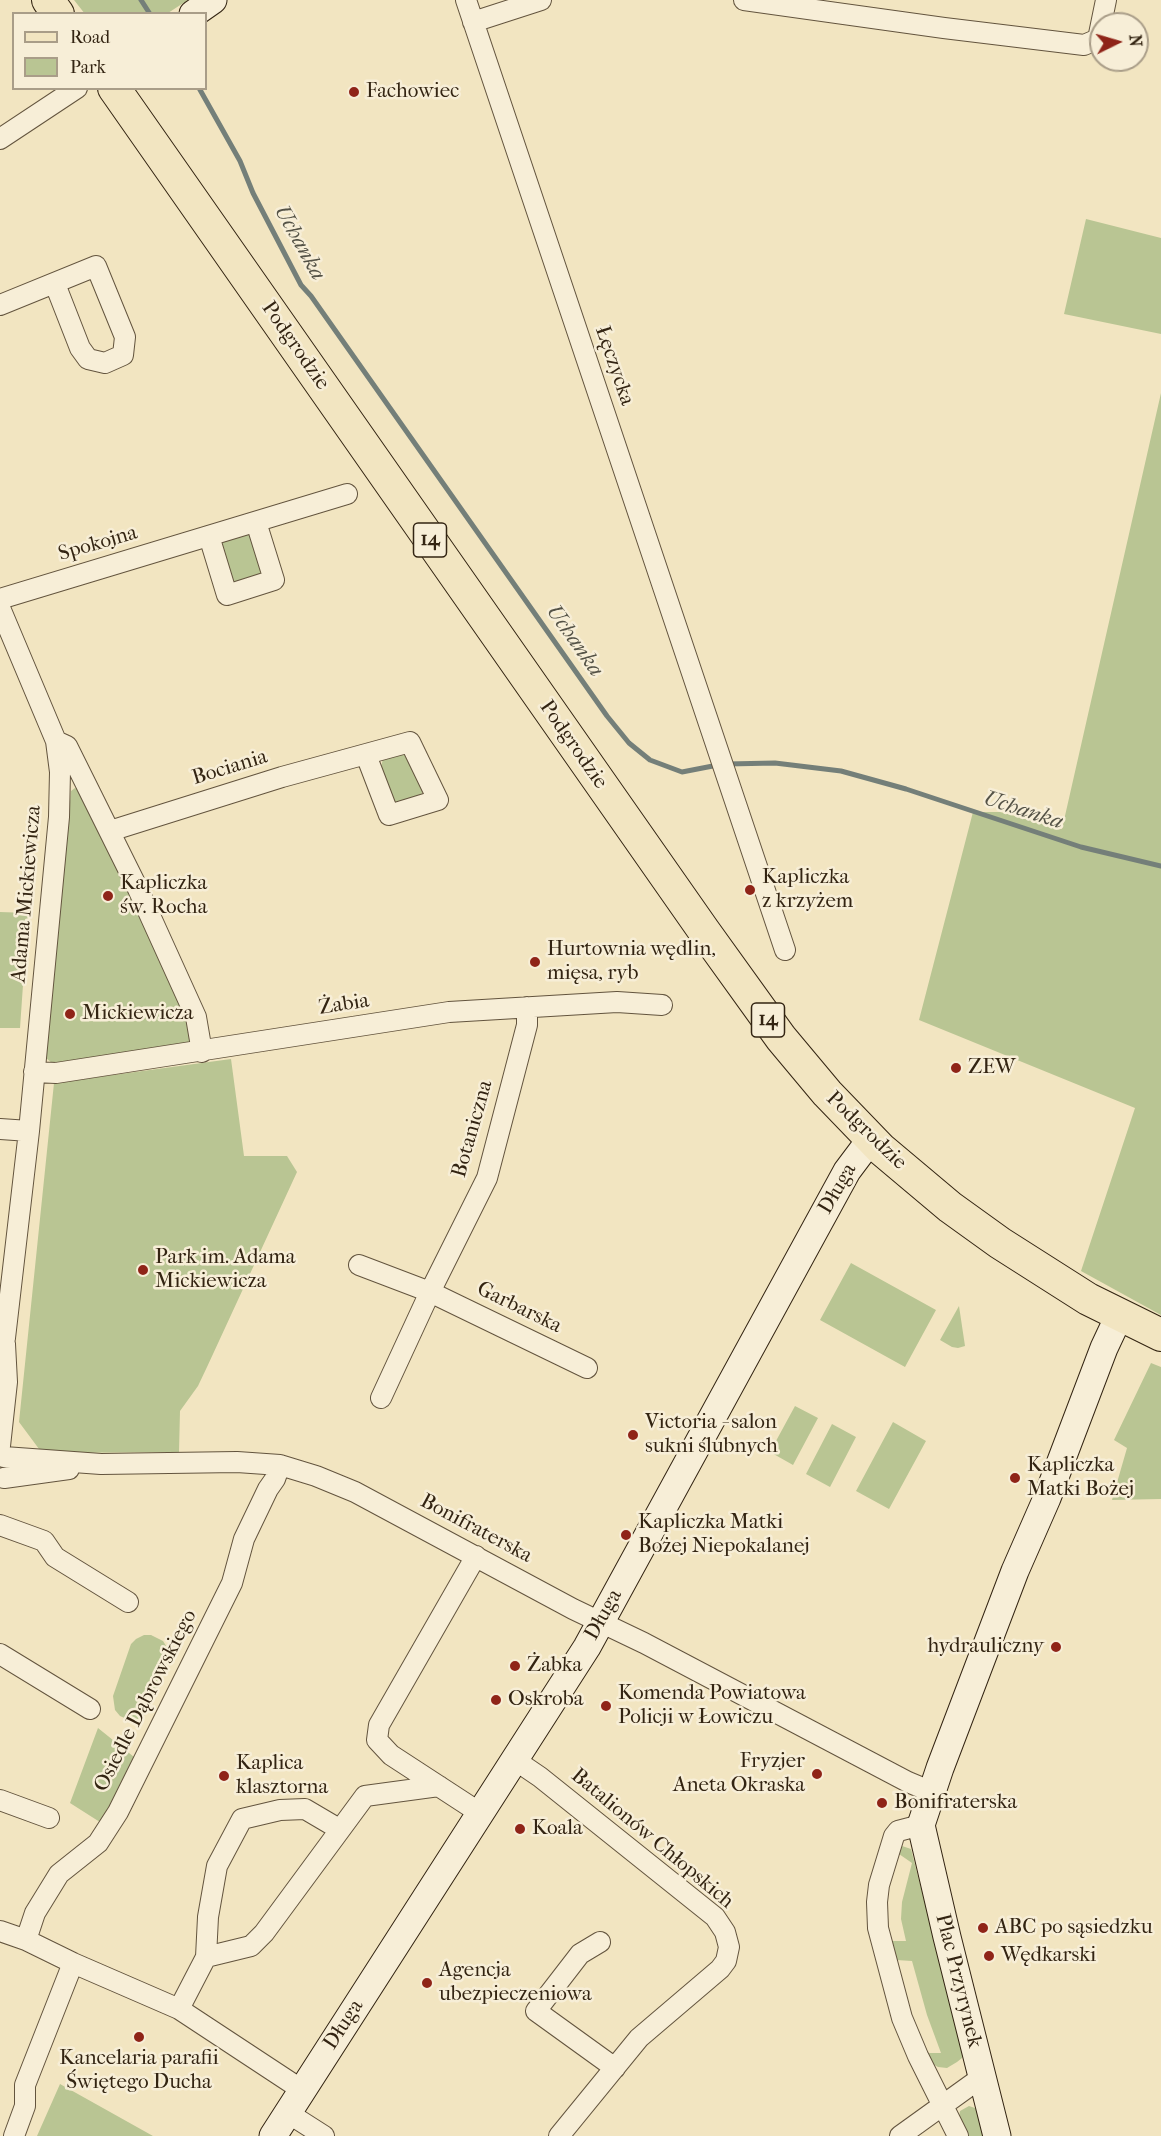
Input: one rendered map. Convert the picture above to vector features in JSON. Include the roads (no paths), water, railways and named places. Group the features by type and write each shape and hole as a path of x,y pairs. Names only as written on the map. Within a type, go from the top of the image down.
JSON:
{"main road":[{"name":"Podgrodzie","path":"115,90 781,1038 827,1093 871,1139 950,1207 999,1243 1059,1282 1119,1316"},
{"name":"14","path":"1119,1316 1161,1335"}],"street":[{"path":"196,12 213,0"},
{"name":"Łęczycka","path":"466,0 785,950"},
{"path":"473,22 541,0"},
{"path":"744,0 1084,45 1098,39 1106,0"},
{"path":"0,139 74,90"},
{"path":"0,305 96,266 125,337 123,355 105,363 88,359 80,348 55,284"},
{"name":"Spokojna","path":"0,599 347,494"},
{"path":"209,536 227,595 274,580 256,522"},
{"name":"Adama Mickiewicza","path":"0,608 56,741 60,772 58,817 29,1131 5,1338 0,1357"},
{"name":"Adama Mickiewicza","path":"56,741 67,746 110,831 196,1017 202,1052"},
{"name":"Bociania","path":"110,831 282,777 366,755"},
{"name":"Żabia","path":"34,1072 56,1073 202,1052 448,1012 617,1002 662,1005"},
{"name":"Botaniczna","path":"381,1398 430,1292 487,1178 527,1025 527,1007"},
{"path":"0,1128 29,1131"},
{"name":"Długa","path":"273,2136 601,1622 847,1171 871,1139"},
{"path":"359,1264 430,1292"},
{"name":"Garbarska","path":"430,1292 587,1368"},
{"path":"958,2136 941,2105 902,2018 878,1928 879,1885 894,1836 898,1831 921,1825 1015,1572 1047,1498 1104,1348 1119,1316"},
{"name":"Adama Mickiewicza","path":"2,1480 6,1471 1,1452 7,1382 5,1338"},
{"name":"Bonifraterska","path":"1,1452 101,1464 237,1462 280,1466 316,1476 355,1492 908,1782 932,1792"},
{"name":"Bonifraterska","path":"2,1480 101,1464"},
{"name":"Osiedle Dąbrowskiego","path":"26,1940 35,1913 59,1874 98,1843 118,1812 232,1583 244,1539 280,1466"},
{"path":"0,1525 44,1541 55,1557 128,1602"},
{"path":"476,1556 379,1725 377,1740 391,1755 480,1813"},
{"path":"0,1654 90,1709"},
{"name":"Batalionów Chłopskich","path":"515,1760 715,1917 725,1932 729,1947 726,1961 720,1969 639,2038 559,2136"},
{"path":"206,1958 251,1946 264,1933 364,1796 440,1786"},
{"path":"0,1800 49,1818"},
{"path":"179,2009 206,1958 208,1917 217,1866 242,1819 280,1810 305,1809 339,1829"},
{"name":"Plac Przyrynek","path":"921,1825 997,2136"},
{"path":"0,1931 26,1940 179,2009 302,2090"},
{"path":"600,1942 580,1954 536,2011 615,2068"},
{"path":"14,2136 25,2106 25,2085 73,1963"},
{"path":"900,2136 982,2078"},
{"path":"288,2113 324,2136"}],"waterway":[{"name":"Uchanka","path":"141,0 149,12"},
{"name":"Uchanka","path":"200,90 240,161 253,193 301,285 607,716 629,743 650,760 682,772 718,765"},
{"name":"Uchanka","path":"727,764 775,763 841,771 906,789 1081,847 1161,866"}],"place":[{"name":"Fachowiec","path":"354,92"},
{"name":"Kapliczka z krzyżem","path":"750,890"},
{"name":"Kapliczka św. Rocha","path":"108,896"},
{"name":"Hurtownia wędlin, mięsa, ryb","path":"535,962"},
{"name":"Mickiewicza","path":"70,1014"},
{"name":"ZEW","path":"956,1068"},
{"name":"Park im. Adama Mickiewicza","path":"143,1270"},
{"name":"Victoria - salon sukni ślubnych","path":"633,1435"},
{"name":"Kapliczka Matki Bożej","path":"1015,1478"},
{"name":"Kapliczka Matki Bożej Niepokalanej","path":"626,1535"},
{"name":"hydrauliczny","path":"1056,1647"},
{"name":"Żabka","path":"515,1666"},
{"name":"Oskroba","path":"496,1700"},
{"name":"Komenda Powiatowa Policji w Łowiczu","path":"606,1706"},
{"name":"Fryzjer Aneta Okraska","path":"817,1774"},
{"name":"Kaplica klasztorna","path":"224,1776"},
{"name":"Bonifraterska","path":"882,1803"},
{"name":"Koala","path":"520,1829"},
{"name":"ABC po sąsiedzku","path":"983,1928"},
{"name":"Wędkarski","path":"989,1956"},
{"name":"Agencja ubezpieczeniowa","path":"427,1983"},
{"name":"Kancelaria parafii Świętego Ducha","path":"139,2037"}]}
